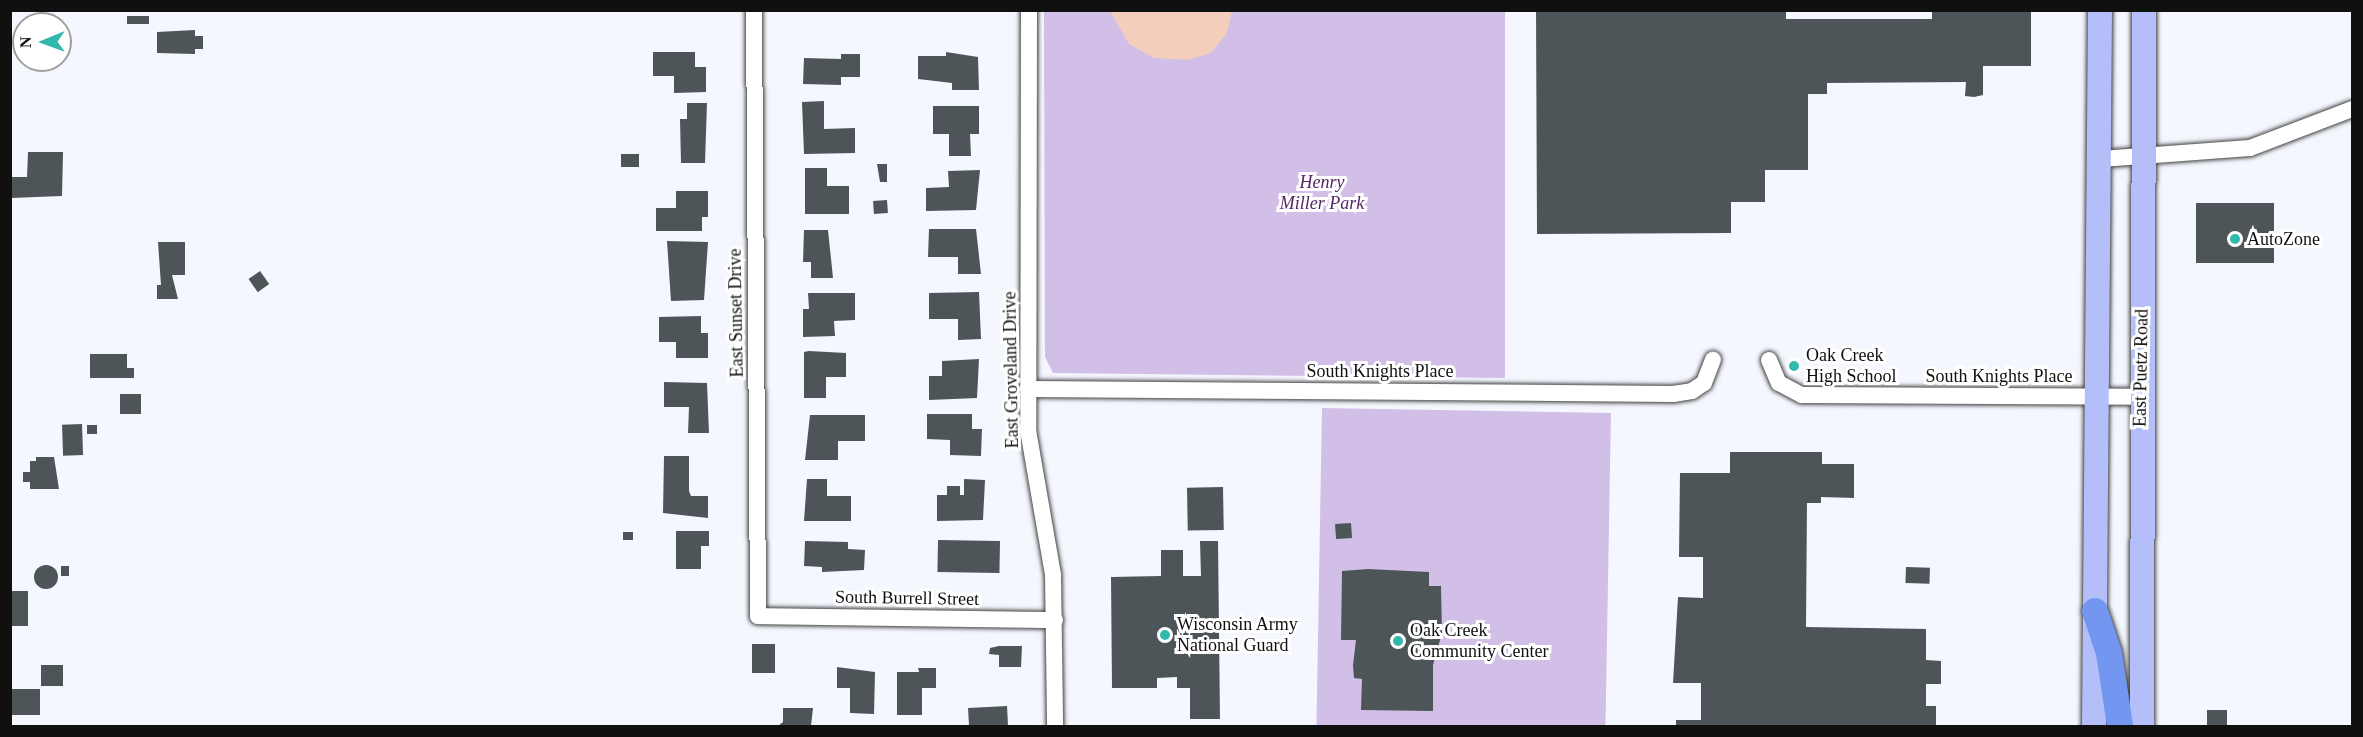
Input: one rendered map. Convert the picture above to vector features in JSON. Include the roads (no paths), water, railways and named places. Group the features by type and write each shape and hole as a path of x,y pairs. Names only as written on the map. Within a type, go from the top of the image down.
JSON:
{"main road":[{"path":"2095,611 2109,653 2120,726"}],"street":[{"name":"East Sunset Drive","path":"753,10 758,616"},
{"name":"East Groveland Drive","path":"1029,10 1028,430 1049,534 1055,620 1055,726"},
{"path":"2094,726 2101,159 2100,10"},
{"name":"East Puetz Road","path":"2142,726 2140,397 2145,154 2144,10"},
{"path":"2101,159 2250,148 2352,109"},
{"name":"South Knights Place","path":"1028,389 1673,394 1692,392 1704,383 1713,360"},
{"name":"South Knights Place","path":"1769,360 1779,383 1802,396 2140,397"},
{"name":"South Burrell Street","path":"758,616 1055,620"}],"place":[{"name":"AutoZone","path":"2235,239"},
{"name":"Oak Creek High School","path":"1794,366"},
{"name":"Wisconsin Army National Guard","path":"1165,635"},
{"name":"Oak Creek Community Center","path":"1398,641"}],"park label":[{"name":"Henry Miller Park","path":"1322,193"}]}
